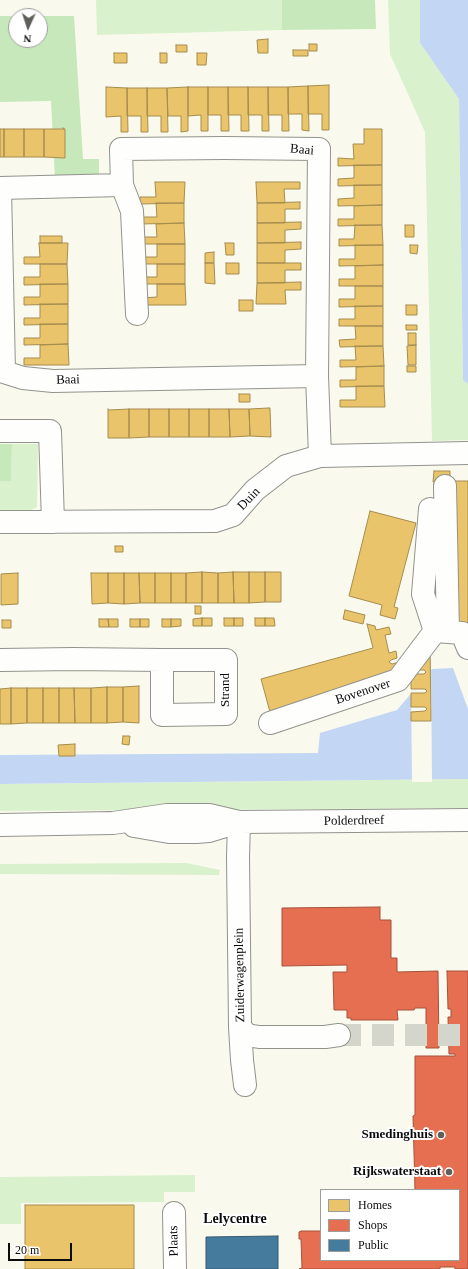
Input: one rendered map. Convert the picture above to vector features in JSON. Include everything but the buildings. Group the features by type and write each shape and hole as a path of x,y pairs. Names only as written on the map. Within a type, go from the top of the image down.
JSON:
{"street":[{"name":"Baai","path":"137,314 132,211 122,186 120,149 319,149 317,376 320,456"},
{"name":"Baai","path":"122,186 0,188 4,372 22,378 53,381 317,376"},
{"path":"0,431 50,431 53,522"},
{"name":"Duin","path":"0,522 215,522 233,515 255,490 286,466 320,456 468,453"},
{"path":"445,486 457,639"},
{"path":"430,509 423,594 457,639"},
{"name":"Bovenover","path":"270,723 398,680 457,639"},
{"path":"0,660 162,660"},
{"name":"Polderdreef","path":"0,825 114,823 167,815 209,815 239,822 468,820"},
{"name":"Zuiderwagenplein","path":"239,822 238,864 240,1027 247,1035 259,1038 325,1037 339,1035"},
{"path":"240,1027 242,1060 246,1085"},
{"name":"Plaats","path":"174,1213 175,1269"}],"green space":[{"path":"96,0 282,0 282,30 97,35"},
{"path":"282,0 375,0 376,29 282,30"},
{"path":"388,0 420,0 420,43 459,99 463,379 468,384 468,440 432,441 425,132 390,54"},
{"path":"0,16 8,16 8,48 48,48 48,16 74,16 83,159 99,159 99,178 55,179 51,101 0,102"},
{"path":"0,444 12,444 11,481 0,481"},
{"path":"12,444 38,444 37,507 23,514 0,514 0,481 11,481"},
{"path":"468,779 468,808 0,811 0,784"},
{"path":"186,863 220,870 219,875 0,874 0,864"},
{"path":"195,1175 195,1192 164,1192 164,1202 21,1203 21,1224 0,1224 0,1177"}],"water":[{"path":"420,0 468,0 468,384 463,380 459,99 420,43"},
{"path":"453,668 468,709 468,779 0,784 0,755 318,753 320,733 397,710 432,669"}],"pier":[{"path":"431,667 432,782 412,782 411,690"}],"tunnel":[{"path":"339,1035 468,1035"}],"place":[{"name":"Smedinghuis","path":"441,1135"},
{"name":"Rijkswaterstaat","path":"449,1172"}],"district":[{"name":"Lelycentre","path":"235,1219"}]}
